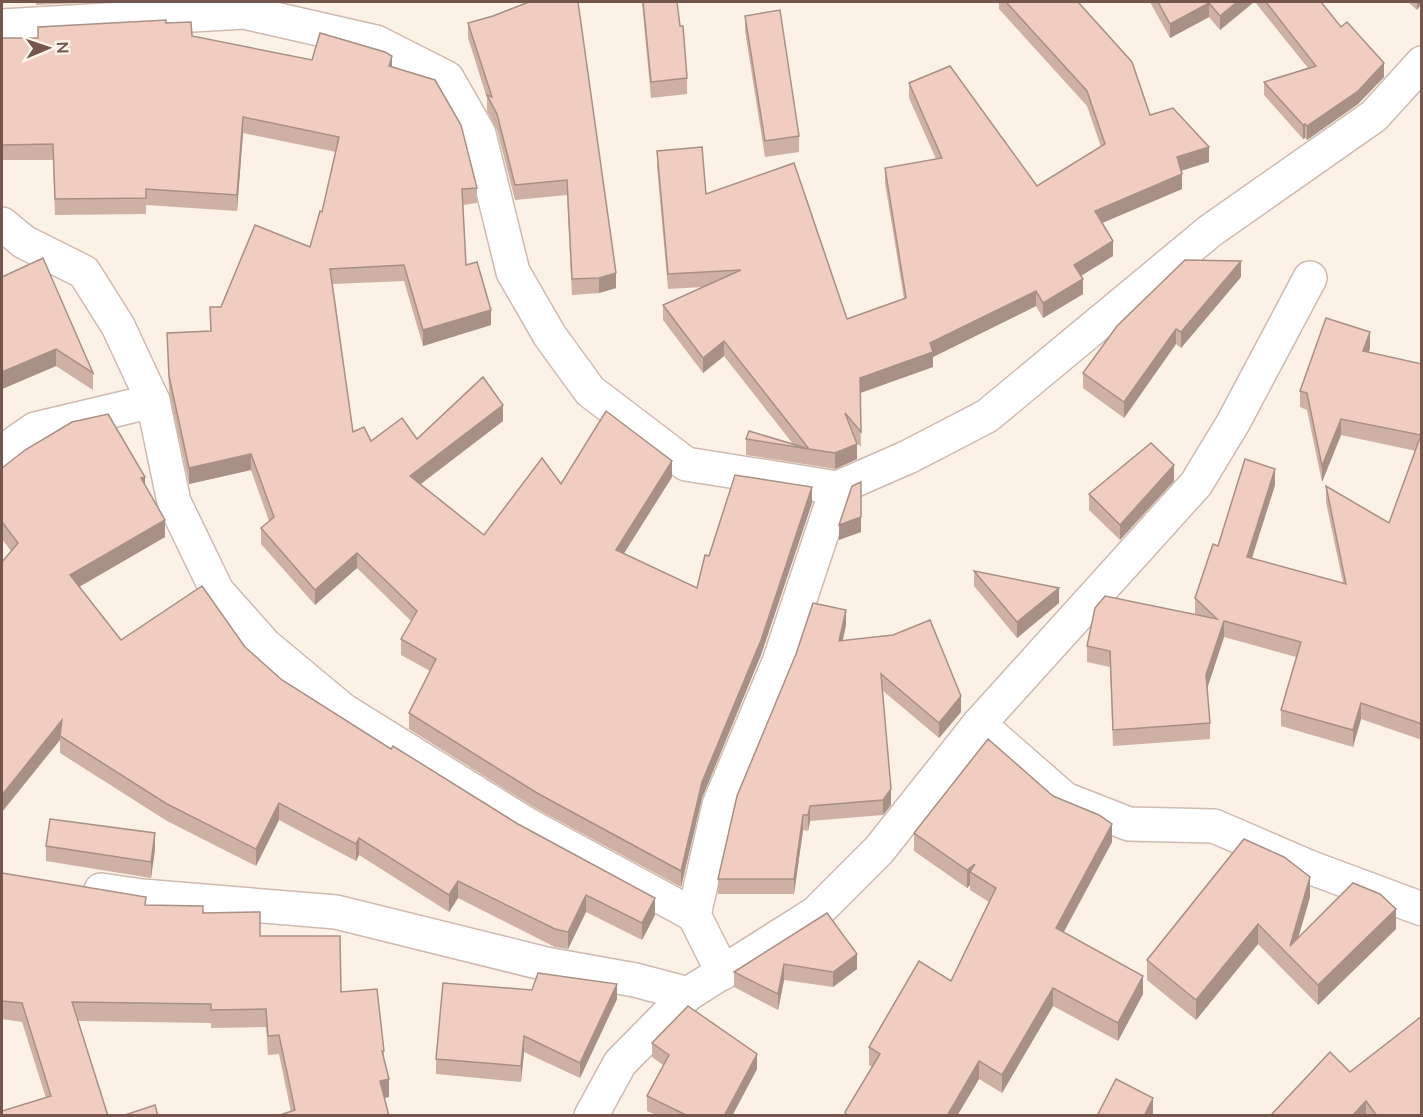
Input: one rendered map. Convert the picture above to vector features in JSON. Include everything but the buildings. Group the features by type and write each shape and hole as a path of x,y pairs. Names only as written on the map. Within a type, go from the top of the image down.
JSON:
{"street":[{"path":"10,18 244,12 376,42 447,78 479,134 513,272 550,336 590,391 686,464 837,488 908,457 987,416 1210,231 1374,116 1422,63"},
{"path":"9,237 84,272 118,326 153,401 174,502 217,591 265,645 343,710 528,825 694,915 723,973"},
{"path":"591,1116 620,1063 688,994 816,913 879,850 979,724 1196,484 1233,423 1310,278"},
{"path":"2,452 35,429 153,401"},
{"path":"694,915 719,805 779,662 837,488"},
{"path":"979,724 1065,799 1129,824 1214,826 1309,867 1422,909"},
{"path":"72,885 142,896 336,912 546,964 635,980 688,994"}]}
